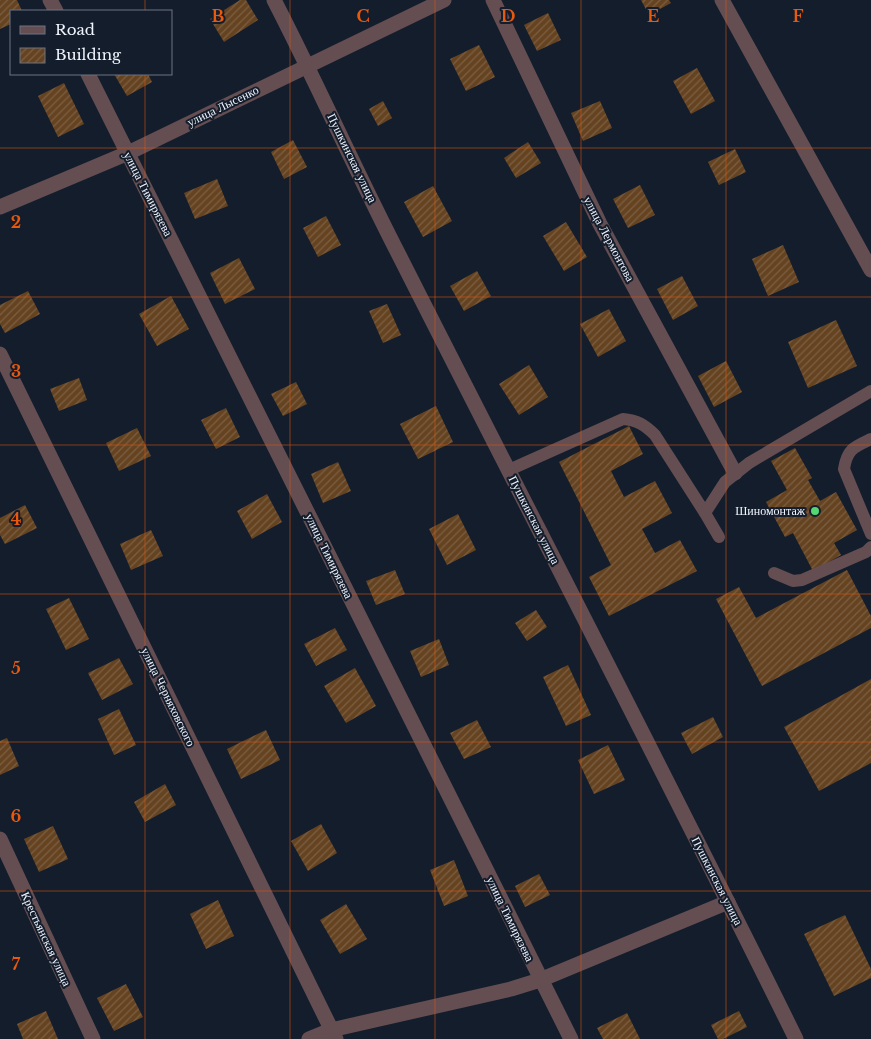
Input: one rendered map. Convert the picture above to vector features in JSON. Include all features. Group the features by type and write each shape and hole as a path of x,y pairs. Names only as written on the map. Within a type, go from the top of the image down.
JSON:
{"street":[{"name":"Пушкинская улица","path":"274,0 308,65 398,253 796,1039"},
{"name":"улица Лысенко","path":"0,207 128,153 444,0"},
{"name":"улица Лермонтова","path":"493,0 600,224 736,473"},
{"path":"722,0 871,270"},
{"name":"улица Тимирязева","path":"89,75 571,1039"},
{"name":"улица Черняховского","path":"0,354 334,1035"},
{"name":"Крестьянская улица","path":"0,839 93,1039"},
{"path":"309,1039 334,1035 540,980 728,902"}],"lane":[{"path":"706,513 726,482 749,463 871,391"},
{"path":"508,470 623,419 634,420 645,425 655,435 706,513 719,538"},
{"path":"871,439 853,447 846,458 844,469 871,534"},
{"path":"774,573 793,581 802,580 866,552 871,547"}],"building":[{"path":"0,0 17,0 22,10 10,10 10,24 0,29"},
{"path":"240,0 246,0 258,20 224,42 210,19"},
{"path":"641,0 669,0 671,3 649,15"},
{"path":"548,13 561,40 537,51 524,25"},
{"path":"479,45 495,77 466,91 450,59"},
{"path":"697,68 715,101 691,114 673,81"},
{"path":"115,75 148,75 152,82 127,96"},
{"path":"64,83 84,124 58,137 38,96"},
{"path":"383,101 392,118 378,126 369,109"},
{"path":"600,101 612,128 583,141 571,113"},
{"path":"293,140 307,167 284,179 271,152"},
{"path":"528,142 541,163 516,178 504,158"},
{"path":"735,149 746,172 719,185 708,162"},
{"path":"217,179 228,206 195,219 184,193"},
{"path":"640,185 655,215 628,228 613,199"},
{"path":"433,186 452,221 423,237 404,202"},
{"path":"326,216 341,245 318,257 303,228"},
{"path":"566,222 587,257 564,271 543,236"},
{"path":"783,245 799,282 768,296 752,259"},
{"path":"239,258 255,289 225,304 210,273"},
{"path":"477,271 491,296 464,311 450,286"},
{"path":"682,276 698,306 673,320 657,289"},
{"path":"28,291 40,314 5,333 0,324 0,305"},
{"path":"171,296 189,329 157,346 139,314"},
{"path":"387,304 401,335 383,343 369,311"},
{"path":"609,309 626,341 598,357 580,324"},
{"path":"836,320 857,366 808,388 788,342"},
{"path":"726,361 742,392 714,407 698,376"},
{"path":"529,365 548,397 519,415 499,384"},
{"path":"79,378 87,400 59,411 50,389"},
{"path":"296,382 307,404 283,416 271,394"},
{"path":"436,406 453,442 418,459 400,424"},
{"path":"226,408 240,437 216,449 201,420"},
{"path":"629,426 643,454 611,471 624,497 655,481 672,513 642,529 655,553 680,540 697,571 609,616 589,577 611,565 559,462"},
{"path":"137,428 151,456 119,471 106,443"},
{"path":"795,448 812,478 808,480 820,501 836,492 857,530 834,543 841,555 813,571 793,533 785,537 766,502 787,490 771,461"},
{"path":"338,462 351,491 323,503 311,474"},
{"path":"267,494 282,522 252,539 237,511"},
{"path":"25,505 37,528 5,544 0,535 0,518"},
{"path":"458,514 476,550 447,565 429,529"},
{"path":"151,530 163,556 131,570 120,544"},
{"path":"395,570 405,594 376,605 366,581"},
{"path":"847,570 871,616 871,628 762,686 716,599 739,587 756,618"},
{"path":"69,598 89,639 66,650 46,609"},
{"path":"536,610 547,627 527,641 515,623"},
{"path":"335,628 347,650 316,666 304,644"},
{"path":"439,639 449,665 421,677 410,651"},
{"path":"119,658 133,684 102,700 88,673"},
{"path":"568,665 591,715 566,726 543,677"},
{"path":"355,668 376,706 346,723 324,686"},
{"path":"871,679 871,763 819,791 784,727"},
{"path":"119,709 136,745 114,755 98,719"},
{"path":"713,717 723,737 692,754 681,733"},
{"path":"477,720 491,747 464,759 450,733"},
{"path":"266,730 280,760 241,779 227,749"},
{"path":"7,738 19,766 0,775 0,741"},
{"path":"608,745 625,780 594,794 578,760"},
{"path":"165,784 176,805 145,822 134,802"},
{"path":"321,824 337,853 308,871 291,841"},
{"path":"53,826 68,859 39,872 24,839"},
{"path":"454,860 468,896 444,906 430,870"},
{"path":"539,874 550,895 525,907 515,886"},
{"path":"218,900 234,936 206,949 190,914"},
{"path":"346,904 367,939 340,954 320,920"},
{"path":"845,915 871,969 871,978 834,996 804,934"},
{"path":"126,984 143,1017 114,1031 97,998"},
{"path":"46,1011 58,1039 23,1039 17,1024"},
{"path":"739,1011 747,1027 723,1039 718,1039 711,1025"},
{"path":"627,1013 640,1039 603,1039 597,1028"}],"place":[{"name":"Шиномонтаж","path":"815,511"}]}
